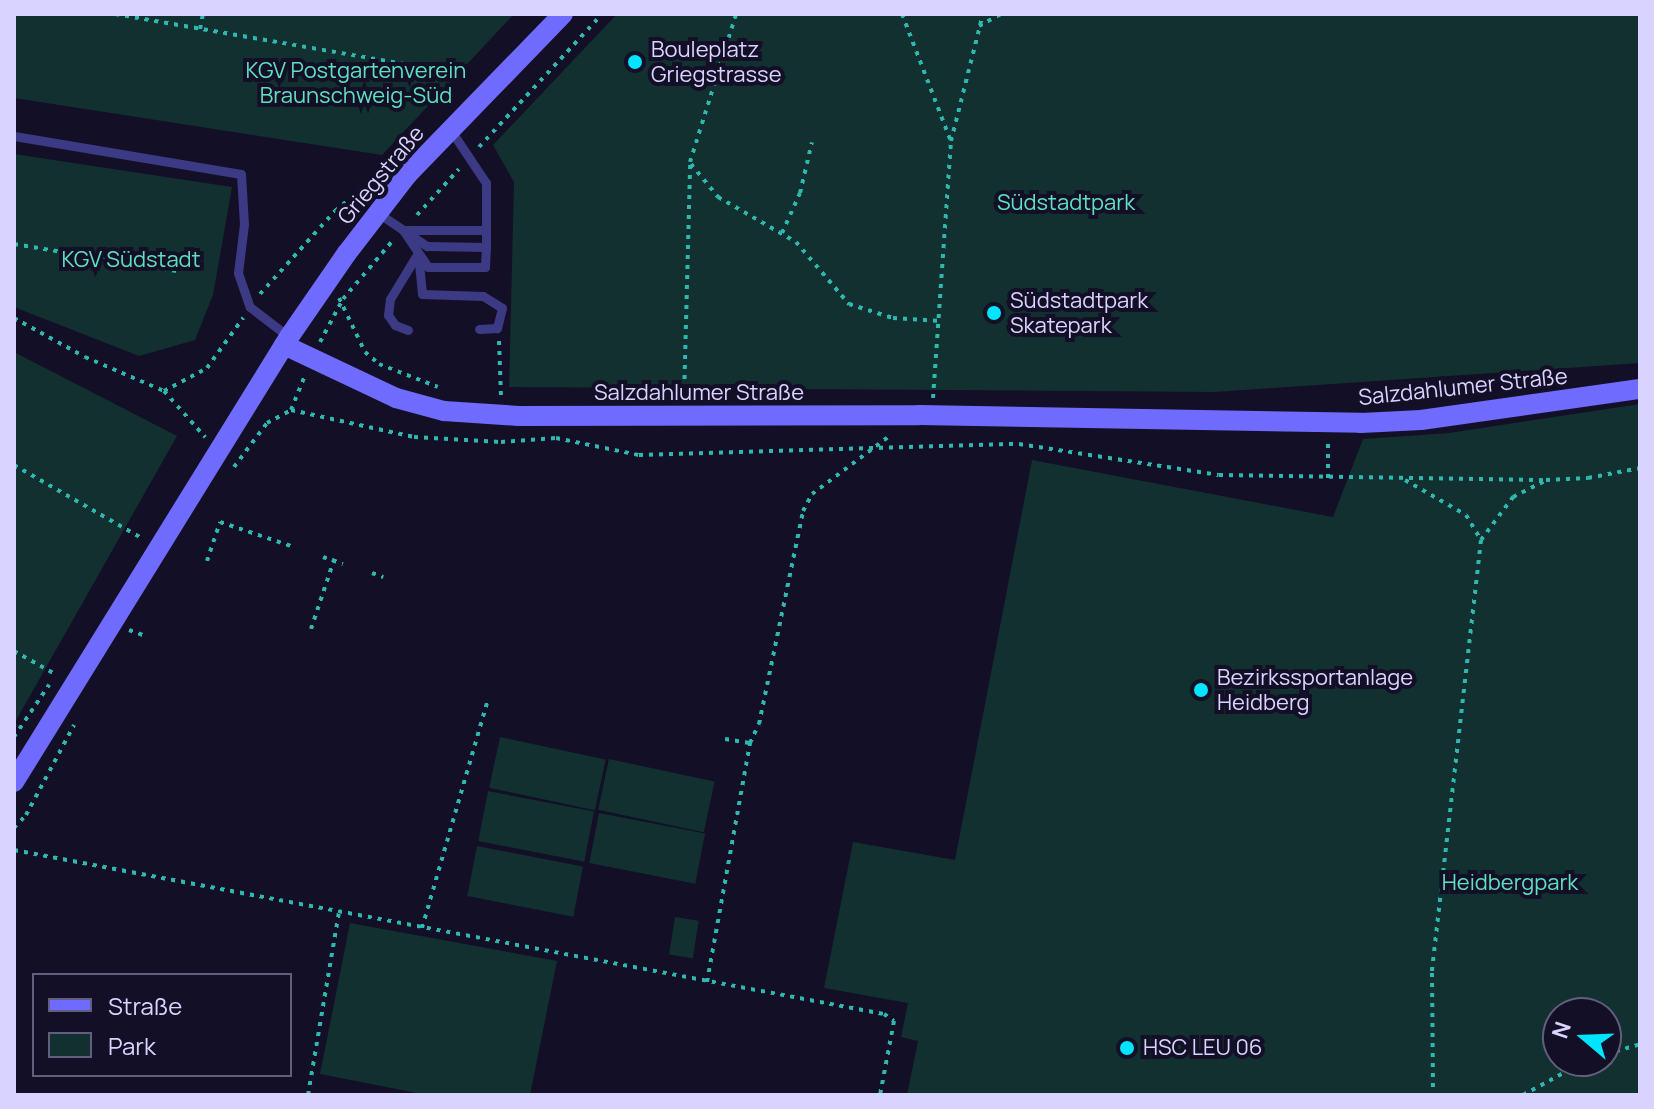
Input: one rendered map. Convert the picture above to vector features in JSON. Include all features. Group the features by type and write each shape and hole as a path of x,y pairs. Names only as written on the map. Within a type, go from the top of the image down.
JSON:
{"main road":[{"name":"Griegstraße","path":"286,341 378,213 450,129 563,14"},
{"name":"Salzdahlumer Straße","path":"286,341 370,389 444,411 684,417 919,415 1329,423 1421,420 1640,389"},
{"path":"14,782 66,680 161,544 286,341"}],"lane":[{"path":"403,230 428,267 485,267 486,183 450,129"},
{"path":"14,136 241,174 244,224 238,273 250,307 286,341"},
{"path":"378,213 427,246 486,247"},
{"path":"403,230 486,230"},
{"path":"418,253 422,294 496,301 504,313 501,323 479,329"},
{"path":"408,330 395,325 389,307 418,253"}],"path":[{"path":"115,14 456,73 473,82"},
{"path":"200,29 203,14"},
{"path":"684,417 690,162 736,14"},
{"path":"902,14 951,141"},
{"path":"707,982 750,743 759,724 803,511 812,494 919,415 934,395 951,141 983,14"},
{"path":"978,26 1001,14"},
{"path":"782,233 800,193 812,142"},
{"path":"690,162 718,197 782,233 817,261 824,278 849,304 893,318 941,321"},
{"path":"164,391 207,368 277,270 335,211 393,167"},
{"path":"14,244 177,271"},
{"path":"14,318 85,357 164,391 207,438"},
{"path":"501,323 497,381 503,401"},
{"path":"291,410 414,437 501,442 556,438 639,455 878,445 1019,444 1219,475 1404,479 1462,475 1546,480 1640,468"},
{"path":"1328,478 1329,423"},
{"path":"14,465 161,544"},
{"path":"1404,479 1466,515 1481,540"},
{"path":"1433,1095 1432,973 1481,540 1513,497 1546,480"},
{"path":"207,561 220,522 294,547"},
{"path":"323,557 334,558 343,564"},
{"path":"311,629 334,558"},
{"path":"372,573 383,577"},
{"path":"126,629 143,635"},
{"path":"14,651 66,680"},
{"path":"14,737 66,680 65,664"},
{"path":"422,928 488,699"},
{"path":"14,828 26,815 75,720"},
{"path":"725,739 750,743"},
{"path":"14,850 884,1014 894,1021 880,1095"},
{"path":"308,1095 339,912"},
{"path":"1523,1095 1556,1077"}],"green space":[{"name":"KGV Postgartenverein Braunschweig-Süd","path":"14,14 514,14 382,155 14,98"},
{"name":"Südstadtpark","path":"617,14 1640,14 1640,363 1215,392 509,387 514,182 493,145"},
{"name":"KGV Südstadt","path":"14,154 232,187 213,295 195,340 139,356 14,307"},
{"path":"14,352 177,436 14,724"},
{"name":"Bezirkssportanlage Heidberg","path":"1640,404 1640,1095 907,1095 918,1041 901,1037 908,1003 824,988 853,842 955,860 1032,460 1333,517 1363,439 1449,433"},
{"path":"500,737 606,759 595,810 489,788"},
{"path":"609,759 715,781 704,832 598,810"},
{"path":"488,791 594,812 584,862 478,841"},
{"path":"599,813 705,834 695,884 589,863"},
{"path":"477,846 583,867 573,917 467,896"},
{"path":"675,917 699,921 693,958 669,955"},
{"path":"350,923 557,961 530,1095 427,1095 320,1074"}],"place":[{"name":"Bouleplatz Griegstrasse","path":"635,62"},
{"name":"Südstadtpark Skatepark","path":"994,313"},
{"name":"Bezirkssportanlage Heidberg","path":"1201,690"},
{"name":"HSC LEU 06","path":"1127,1048"}],"park label":[{"name":"Heidbergpark","path":"1510,883"}]}
